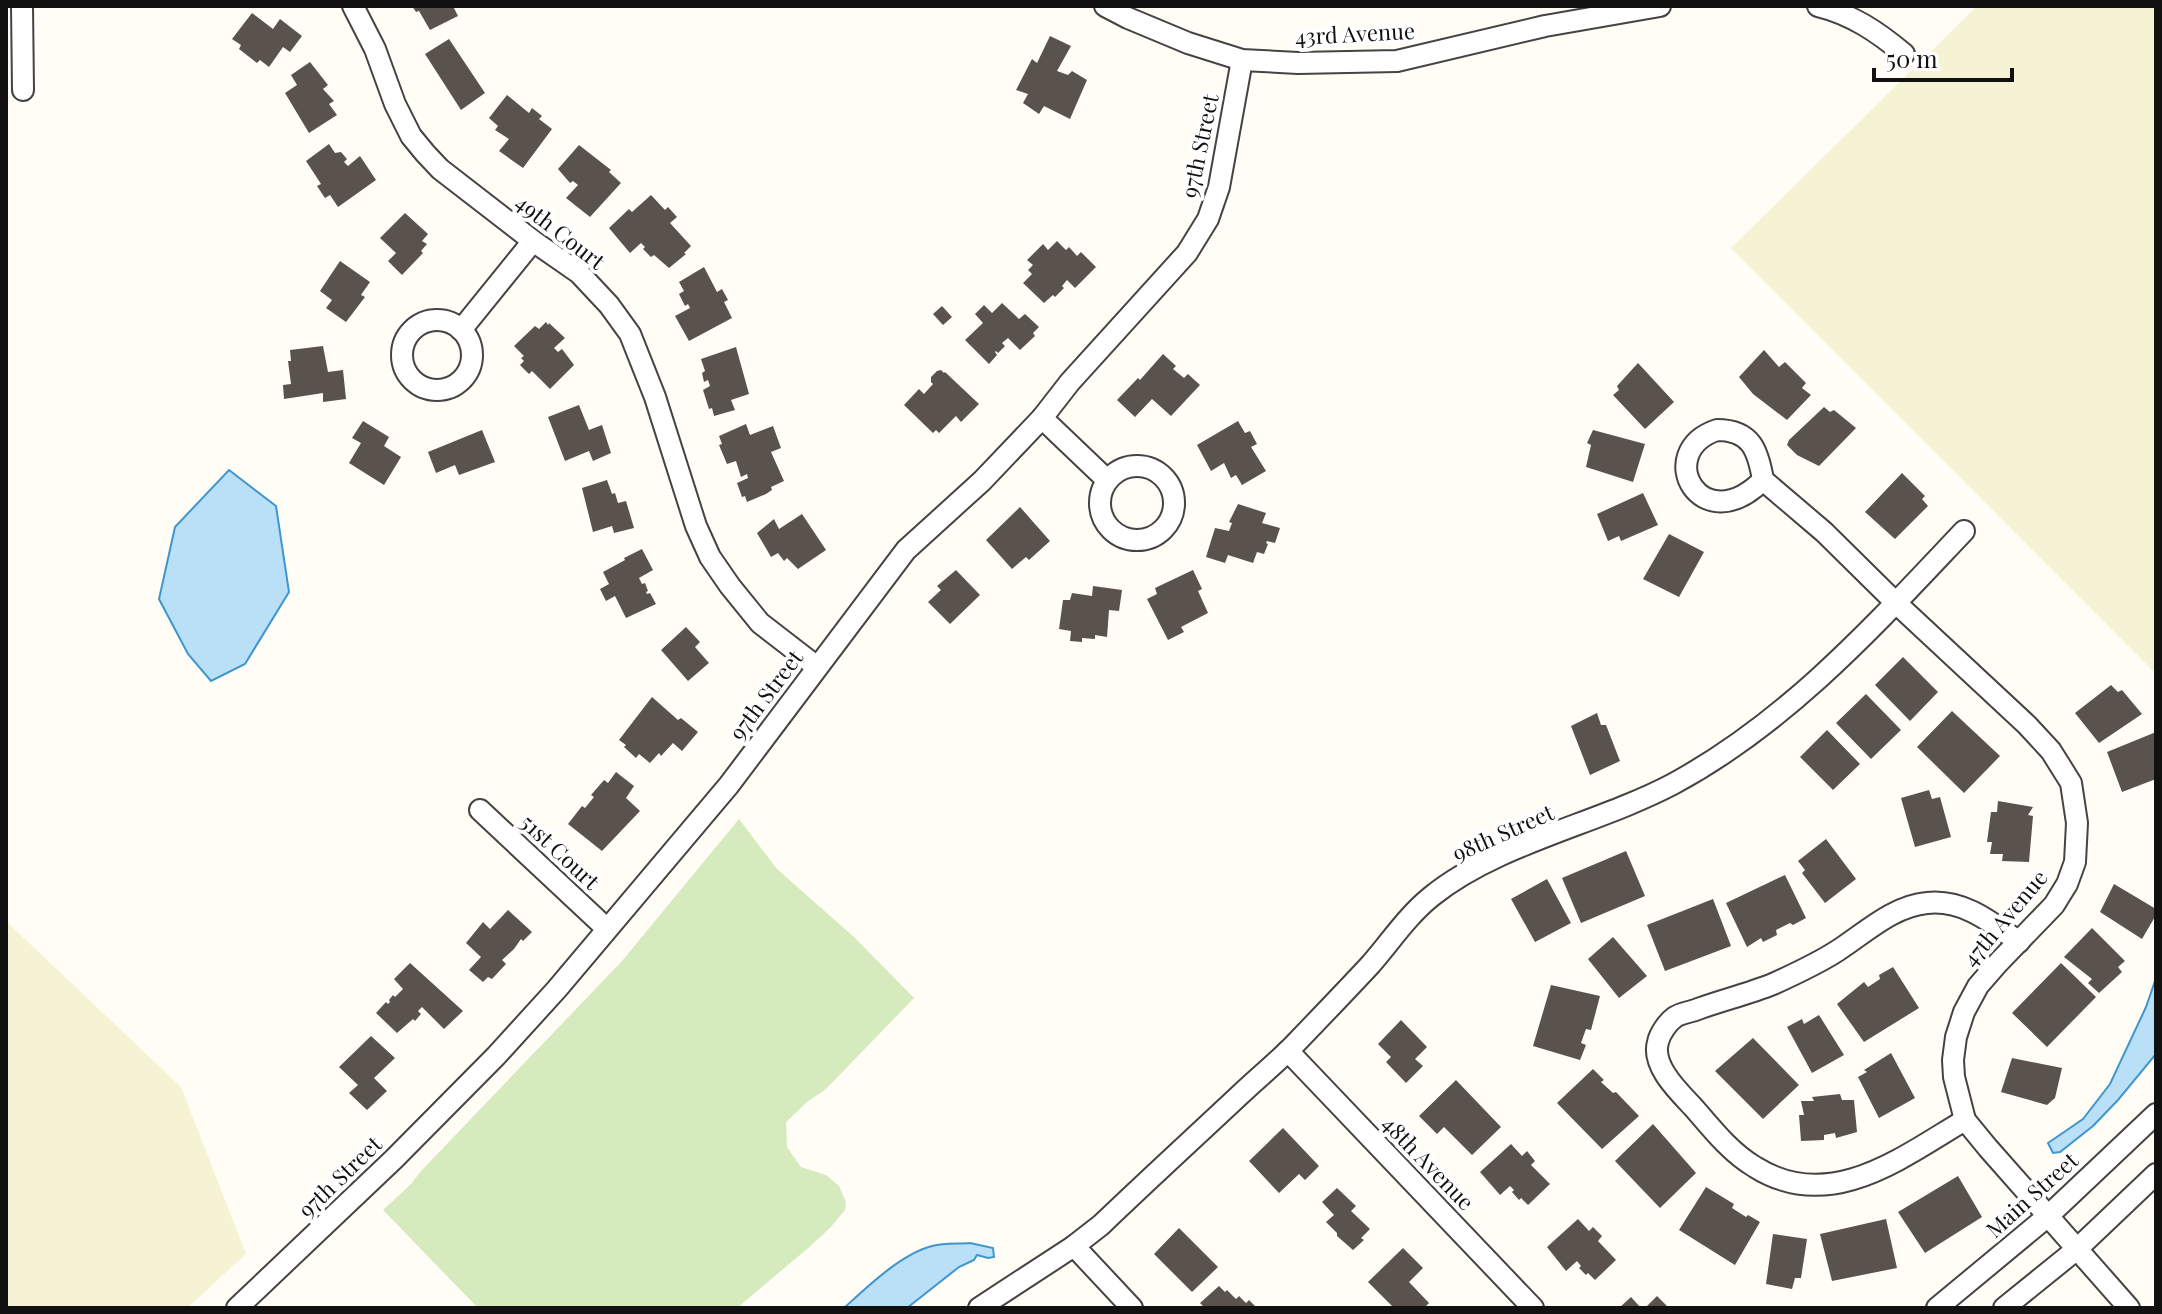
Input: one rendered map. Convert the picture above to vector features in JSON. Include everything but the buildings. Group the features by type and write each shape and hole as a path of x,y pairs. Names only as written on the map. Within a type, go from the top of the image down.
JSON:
{"street":[{"path":"22,6 23,90"},
{"name":"49th Court","path":"353,6 375,49 395,104 411,136 440,169 579,273 609,305 630,334 651,386 696,526 710,557 760,623 817,667"},
{"name":"43rd Avenue","path":"1105,6 1188,43 1242,60 1298,63 1397,61 1608,11 1660,6"},
{"path":"1818,6 1878,32 1904,54"},
{"name":"97th Street","path":"237,1308 394,1159 557,989 729,785 906,550 982,481 1042,418 1070,382 1187,253 1208,219 1219,187 1242,60"},
{"path":"461,330 533,241"},
{"path":"1042,418 1107,480"},
{"name":"47th Avenue","path":"1763,480 1824,532 2027,725 2051,751 2071,783 2077,823 2075,862 2067,884 2054,905 1978,986 1964,1012 1956,1037 1954,1077 1965,1120 2129,1308"},
{"name":"98th Street","path":"979,1308 1101,1225 1288,1051 1431,897 1472,869 1623,808 1714,761 1793,702 1896,603 1964,531"},
{"name":"51st Court","path":"480,810 606,928"},
{"path":"1965,1120 1867,1175 1838,1185 1813,1186 1788,1181 1752,1166 1706,1122 1661,1066 1657,1054 1658,1041 1675,1017 1770,985 1801,971 1903,908 1943,902 1964,907 2019,942"},
{"name":"48th Avenue","path":"1288,1051 1533,1308"},
{"name":"Main Street","path":"1937,1308 2048,1216 2156,1114"},
{"path":"2004,1308 2077,1249 2156,1174"},
{"path":"1074,1246 1132,1308"}],"shaded area":[{"path":"1977,6 2156,6 2156,674 1731,248"},
{"path":"6,921 181,1087 246,1254 187,1308 6,1308"}],"green space":[{"path":"739,819 777,869 854,937 914,998 826,1089 786,1122 787,1147 801,1167 826,1175 839,1186 846,1202 845,1210 807,1249 737,1308 478,1308 383,1210 622,961"}],"water":[{"path":"229,470 276,506 289,592 245,664 211,681 188,654 159,599 175,527"},
{"path":"2156,978 2156,1054 2093,1126 2060,1152 2053,1153 2048,1143 2083,1119 2110,1084"},
{"path":"970,1243 993,1248 994,1257 977,1255 907,1308 844,1308 908,1256 932,1246"}]}
